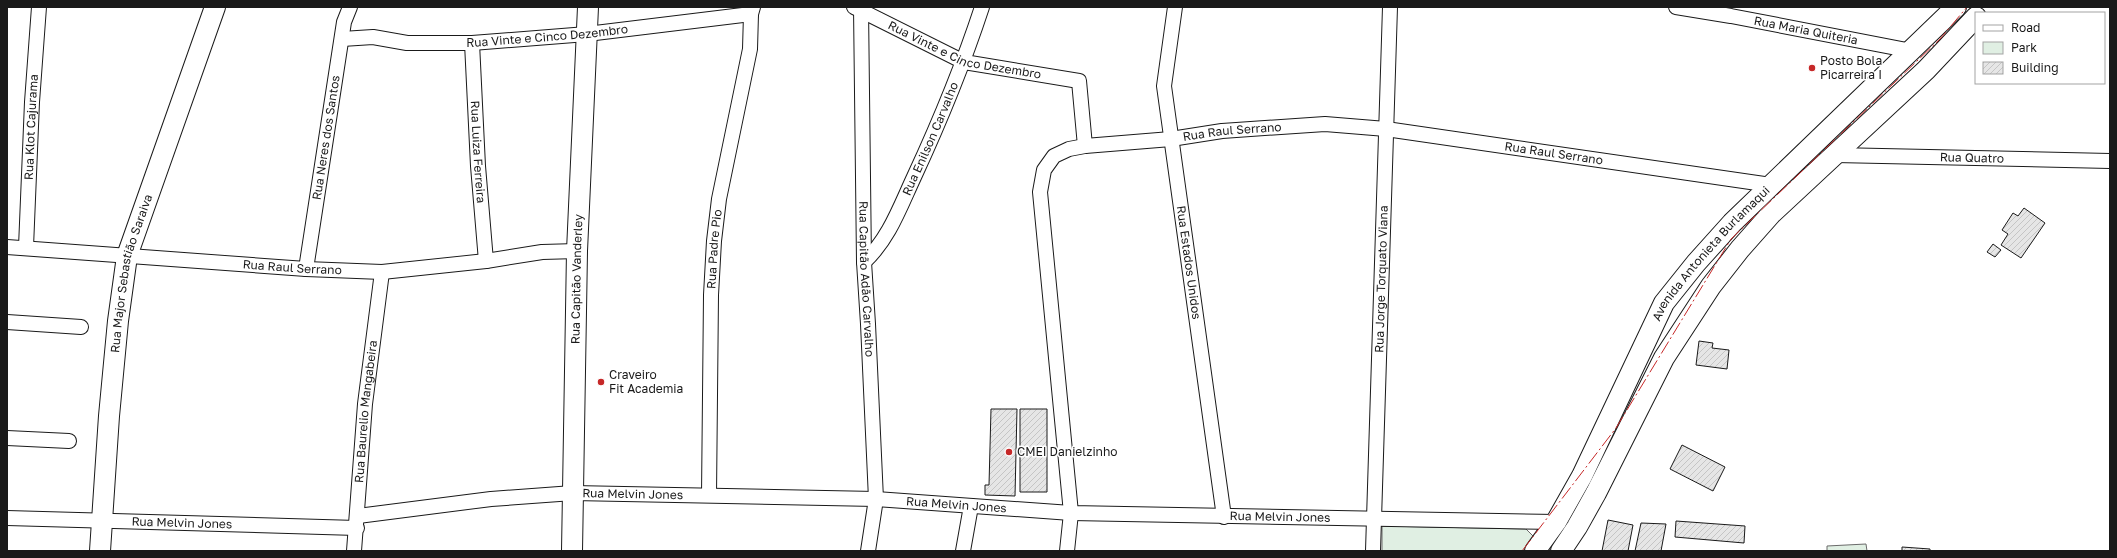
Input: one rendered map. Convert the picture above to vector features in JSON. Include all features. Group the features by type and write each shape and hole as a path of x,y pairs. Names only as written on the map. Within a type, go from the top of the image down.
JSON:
{"main road":[{"name":"Rua Major Sebastião Saraiva","path":"100,551 100,521 118,321 127,256 215,7"},
{"name":"Rua Capitão Vanderley","path":"572,551 577,251 588,34 588,7"},
{"name":"Avenida Antonieta Burlamaqui","path":"1536,551 1556,522 1582,476 1664,303 1701,257 1732,223 1889,74 1956,7"},
{"name":"Avenida Antonieta Burlamaqui","path":"1560,551 1577,527 1596,493 1664,358 1692,313 1740,249 1771,214 1931,64 1975,18"},
{"path":"1912,51 1931,64"},
{"path":"1889,74 1905,88"},
{"path":"1632,371 1652,382"},
{"path":"1613,411 1633,420"}],"street":[{"name":"Rua Klot Cajurama","path":"26,247 32,102 39,7"},
{"name":"Rua Neres dos Santos","path":"306,269 344,22 350,7"},
{"name":"Rua Enilson Carvalho","path":"864,262 886,236 943,114 964,62 982,7"},
{"name":"Rua Estados Unidos","path":"1175,7 1164,86 1170,139 1224,517"},
{"name":"Rua Jorge Torquato Viana","path":"1373,551 1390,7"},
{"name":"Rua Maria Quiteria","path":"1676,7 1731,16 1912,51"},
{"name":"Rua Vinte e Cinco Dezembro","path":"859,8 964,62 1079,81 1085,146"},
{"name":"Rua Capitão Adão Carvalho","path":"859,8 864,262 876,499 868,551"},
{"name":"Rua Vinte e Cinco Dezembro","path":"342,39 373,37 407,43 472,43 588,34 752,10"},
{"name":"Rua Padre Pio","path":"709,495 711,294 714,241 719,199 750,49 752,10"},
{"name":"Rua Luiza Ferreira","path":"472,43 478,166 486,261"},
{"name":"Rua Raul Serrano","path":"1067,551 1071,514 1040,192 1044,170 1054,156 1069,149 1085,146 1170,139 1222,131 1325,124 1386,129 1771,185"},
{"name":"Rua Quatro","path":"1835,155 2110,161"},
{"name":"Rua Raul Serrano","path":"7,247 26,247 306,269 382,272 486,261 542,252 577,251"},
{"name":"Rua Baurelio Mangabeira","path":"354,551 365,404 382,272"},
{"path":"7,322 81,327"},
{"path":"7,438 69,441"},
{"name":"Rua Melvin Jones","path":"7,518 100,521 357,522 491,499 573,493 876,499 1071,514 1556,522"},
{"path":"963,551 971,506"}],"green space":[{"path":"1382,526 1526,529 1537,540 1529,551 1382,551"},
{"path":"1866,544 1867,551 1827,551 1827,546"}],"building":[{"path":"2024,208 2045,223 2021,258 2001,245 2008,234 2002,230 2013,213 2018,216"},
{"path":"1993,244 2001,250 1995,257 1987,252"},
{"path":"1699,341 1713,343 1712,348 1729,350 1727,369 1696,365"},
{"path":"991,409 1017,409 1015,496 985,495 985,485 989,485"},
{"path":"1020,409 1047,409 1047,492 1020,492"},
{"path":"1682,445 1725,467 1713,491 1670,469"},
{"path":"1608,520 1633,525 1628,551 1602,551"},
{"path":"1676,521 1745,526 1744,543 1675,537"},
{"path":"1641,523 1666,524 1661,551 1635,551"},
{"path":"1902,547 1930,549 1930,551 1902,551"}],"power":[{"path":"1522,551 1616,428 1731,239 1940,39 1967,7"}],"place":[{"name":"Posto Bola Picarreira I","path":"1812,68"},
{"name":"Craveiro Fit Academia","path":"601,382"},
{"name":"CMEI Danielzinho","path":"1009,452"}]}
